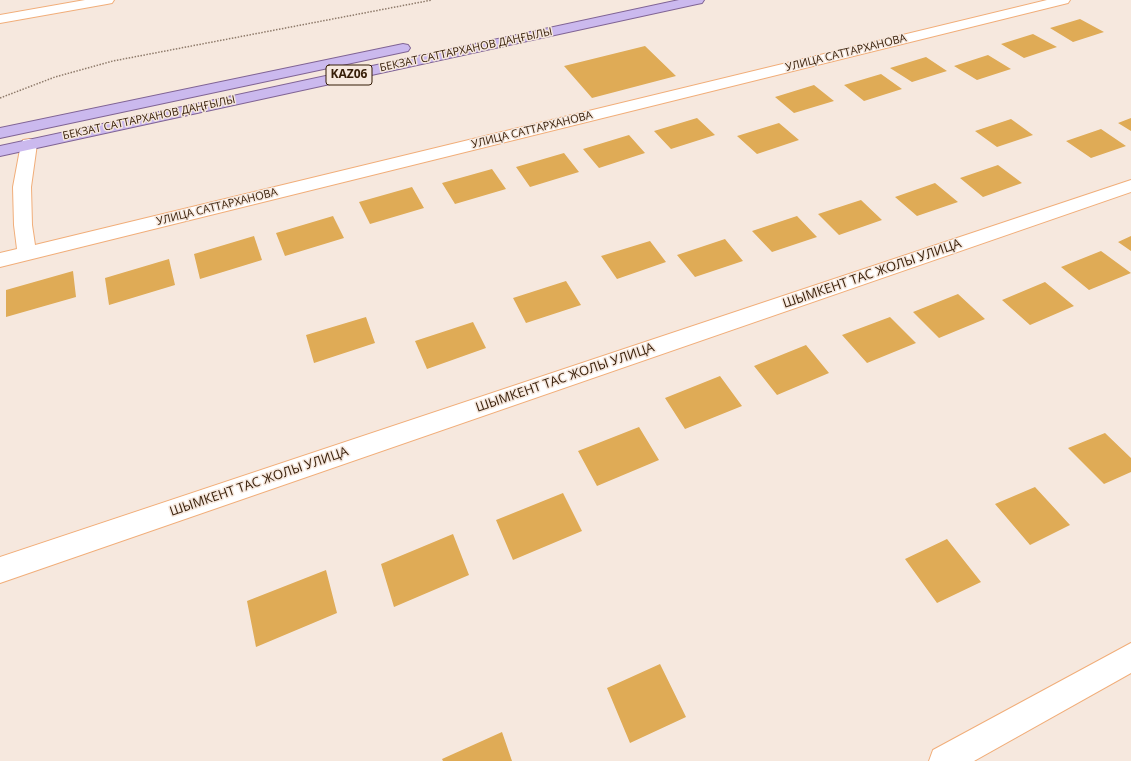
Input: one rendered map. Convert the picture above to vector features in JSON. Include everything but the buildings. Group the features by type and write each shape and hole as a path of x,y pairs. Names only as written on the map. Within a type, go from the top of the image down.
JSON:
{"main road":[{"name":"БЕКЗАТ САТТАРХАНОВ ДАҢҒЫЛЫ","path":"0,151 697,0"},
{"name":"БЕКЗАТ САТТАРХАНОВ ДАҢҒЫЛЫ","path":"0,133 413,46"}],"street":[{"path":"0,19 107,0"},
{"name":"УЛИЦА САТТАРХАНОВА","path":"0,260 1063,0"},
{"path":"28,253 23,225 22,187 29,144"},
{"name":"ШЫМКЕНТ ТАС ЖОЛЫ УЛИЦА","path":"0,570 1131,186"},
{"path":"944,761 1131,657"}],"path":[{"path":"0,98 55,77 113,61 432,0"}]}
